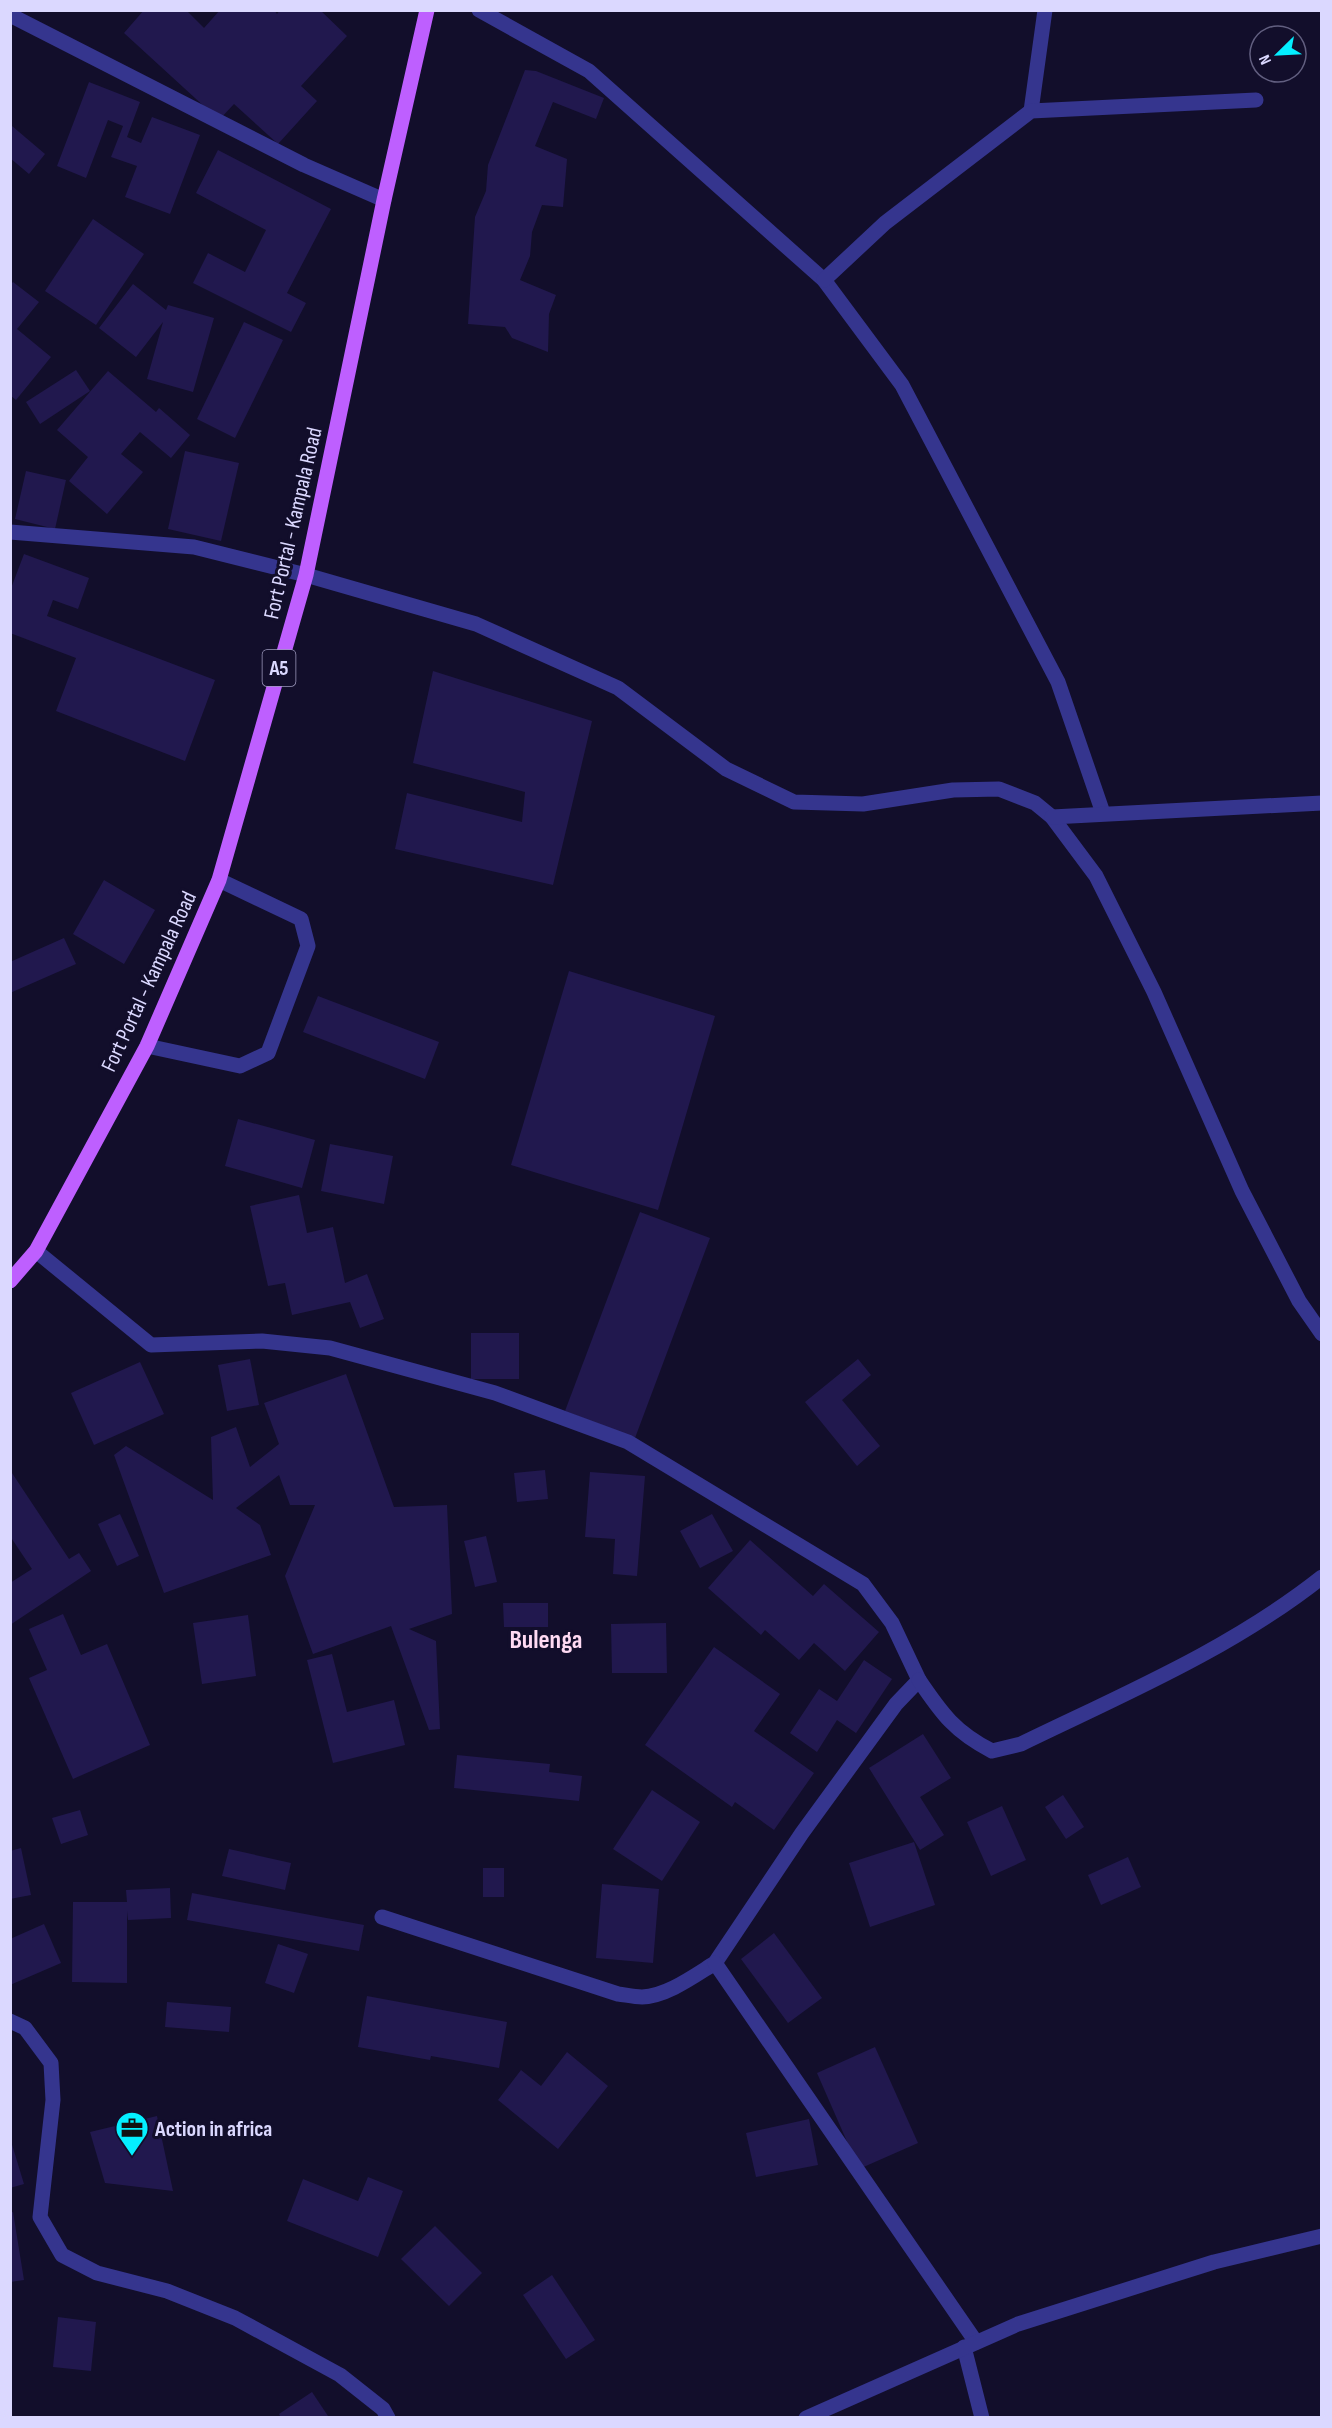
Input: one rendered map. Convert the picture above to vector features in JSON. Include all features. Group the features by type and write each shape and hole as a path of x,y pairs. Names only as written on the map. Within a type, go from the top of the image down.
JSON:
{"main road":[{"name":"Fort Portal - Kampala Road","path":"10,1281 36,1251 147,1046 219,880 306,575 384,200 427,10"}],"street":[{"path":"479,10 589,71 824,280 902,385 1058,682 1103,813"},
{"path":"1031,111 1045,10"},
{"path":"10,15 304,165 384,200"},
{"path":"824,280 885,223 1031,111 1256,100"},
{"path":"10,532 194,547 306,575 476,624 618,688 726,769 794,802 863,804 953,790 999,789 1035,803 1052,817 1096,876 1154,992 1242,1191 1299,1301 1322,1334"},
{"path":"1052,817 1322,803"},
{"path":"147,1046 240,1066 268,1053 308,946 301,919 219,880"},
{"path":"36,1251 151,1346 262,1341 330,1348 495,1393 628,1442 863,1584 892,1623 919,1680 939,1710 967,1738 992,1751 1021,1744 1206,1654 1285,1606 1322,1577"},
{"path":"382,1917 618,1994 643,1997 668,1990 715,1963 802,1833 896,1704 919,1680"},
{"path":"715,1963 970,2344 982,2418"},
{"path":"10,2020 25,2028 51,2063 53,2100 40,2217 62,2255 97,2274 167,2291 235,2318 340,2375 383,2409 388,2418"},
{"path":"806,2418 1018,2324 1214,2262 1322,2236"}],"building":[{"path":"144,10 186,10 204,28 220,10 274,10 277,14 280,10 320,10 347,36 301,86 317,101 278,144 234,104 219,120 124,33"},
{"path":"525,70 536,71 604,98 596,119 553,102 535,146 567,159 563,207 542,205 532,232 530,256 520,280 556,295 549,314 548,352 512,338 505,327 468,324 475,217 486,191 488,165"},
{"path":"89,82 140,102 127,137 141,143 152,117 200,135 170,214 125,197 137,166 111,157 123,126 108,120 86,178 57,166"},
{"path":"12,126 45,154 29,174 10,158"},
{"path":"218,150 331,209 287,293 306,303 291,332 193,283 208,253 245,272 266,230 196,193"},
{"path":"93,219 144,254 96,325 45,291"},
{"path":"13,282 39,302 17,329 51,357 16,400 10,395 10,285"},
{"path":"133,284 166,310 168,305 214,318 193,392 147,379 163,322 136,357 99,328"},
{"path":"244,322 283,340 235,438 197,419"},
{"path":"76,370 90,391 40,424 26,402"},
{"path":"108,371 156,412 159,408 190,435 171,458 140,432 121,454 143,472 107,514 69,481 88,457 57,430"},
{"path":"185,451 239,463 221,541 168,529"},
{"path":"26,471 66,480 55,529 15,519"},
{"path":"24,554 89,578 78,609 53,600 47,616 215,680 185,761 56,711 76,658 10,633 10,591"},
{"path":"433,671 592,721 553,885 395,849 407,793 522,822 525,792 413,763"},
{"path":"104,880 155,910 124,964 73,934"},
{"path":"64,938 76,964 10,993 10,962"},
{"path":"569,971 715,1016 658,1210 511,1165"},
{"path":"318,996 439,1042 425,1079 303,1032"},
{"path":"238,1119 315,1140 302,1188 225,1166"},
{"path":"330,1144 393,1156 384,1204 321,1191"},
{"path":"299,1195 307,1233 333,1227 345,1283 367,1274 384,1319 360,1328 350,1302 292,1315 285,1283 268,1286 250,1206"},
{"path":"640,1212 710,1238 635,1438 565,1411"},
{"path":"471,1333 519,1333 519,1379 471,1379"},
{"path":"250,1359 259,1405 227,1411 218,1365"},
{"path":"858,1359 871,1375 842,1400 880,1446 857,1466 805,1402"},
{"path":"140,1362 164,1414 94,1445 71,1393"},
{"path":"346,1374 394,1507 447,1505 452,1614 409,1629 436,1641 440,1729 429,1730 391,1626 313,1654 285,1576 315,1505 290,1505 279,1475 236,1508 260,1525 271,1555 164,1593 114,1455 126,1446 213,1500 211,1437 236,1427 250,1467 279,1444 264,1403"},
{"path":"10,1470 69,1559 79,1553 91,1571 10,1625 10,1583 32,1569 10,1536"},
{"path":"545,1470 548,1499 517,1502 514,1473"},
{"path":"590,1472 645,1476 637,1576 613,1574 615,1539 585,1537"},
{"path":"120,1514 139,1556 117,1566 98,1524"},
{"path":"712,1514 733,1551 700,1568 680,1531"},
{"path":"486,1536 497,1582 475,1587 464,1541"},
{"path":"750,1540 813,1596 824,1584 879,1632 845,1671 814,1643 799,1660 765,1630 761,1635 708,1588"},
{"path":"503,1603 548,1603 548,1627 504,1627"},
{"path":"63,1614 81,1655 107,1644 150,1745 73,1779 29,1678 47,1670 29,1629"},
{"path":"248,1615 256,1676 202,1684 193,1623"},
{"path":"666,1623 667,1673 612,1673 611,1624"},
{"path":"714,1647 780,1694 754,1731 814,1773 774,1830 735,1802 732,1807 645,1745"},
{"path":"332,1654 347,1712 394,1700 405,1745 333,1763 307,1660"},
{"path":"864,1660 892,1679 856,1733 837,1720 817,1752 790,1733 819,1689 837,1701"},
{"path":"923,1734 951,1778 920,1797 944,1835 920,1850 869,1768"},
{"path":"457,1755 550,1764 549,1772 582,1776 579,1801 454,1788"},
{"path":"652,1790 700,1822 662,1881 613,1849"},
{"path":"1063,1795 1084,1827 1066,1839 1045,1807"},
{"path":"1002,1806 1026,1860 991,1876 967,1822"},
{"path":"80,1810 88,1835 61,1844 52,1818"},
{"path":"914,1842 935,1905 870,1927 849,1863"},
{"path":"21,1848 31,1895 10,1899 10,1851"},
{"path":"229,1849 291,1863 285,1890 222,1876"},
{"path":"1128,1857 1141,1887 1101,1905 1088,1875"},
{"path":"483,1868 504,1868 504,1897 483,1897"},
{"path":"602,1884 659,1889 653,1963 596,1958"},
{"path":"170,1888 171,1918 128,1920 127,1911 127,1983 72,1982 73,1902 127,1902 126,1890"},
{"path":"192,1893 364,1925 359,1951 187,1920"},
{"path":"44,1924 61,1963 10,1985 10,1939"},
{"path":"774,1933 822,1998 788,2023 741,1959"},
{"path":"278,1944 308,1954 294,1993 265,1983"},
{"path":"367,1996 507,2022 499,2068 431,2056 430,2060 358,2047"},
{"path":"167,2002 231,2007 229,2032 165,2027"},
{"path":"875,2047 918,2143 859,2169 817,2073"},
{"path":"567,2052 608,2086 558,2149 498,2100 521,2070 541,2086"},
{"name":"Action in africa","path":"157,2116 173,2191 105,2183 90,2132"},
{"path":"809,2119 818,2165 756,2177 746,2133"},
{"path":"10,2138 24,2184 10,2188"},
{"path":"368,2177 403,2191 378,2257 287,2221 303,2179 358,2201"},
{"path":"13,2212 24,2280 10,2282 10,2213"},
{"path":"435,2226 482,2273 449,2306 401,2259"},
{"path":"552,2275 595,2340 566,2359 523,2295"},
{"path":"58,2317 96,2322 91,2371 53,2367"},
{"path":"312,2392 328,2416 324,2418 281,2418 279,2414"}],"place":[{"name":"Action in africa","path":"132,2157"}],"district":[{"name":"Bulenga","path":"546,1639"}]}
